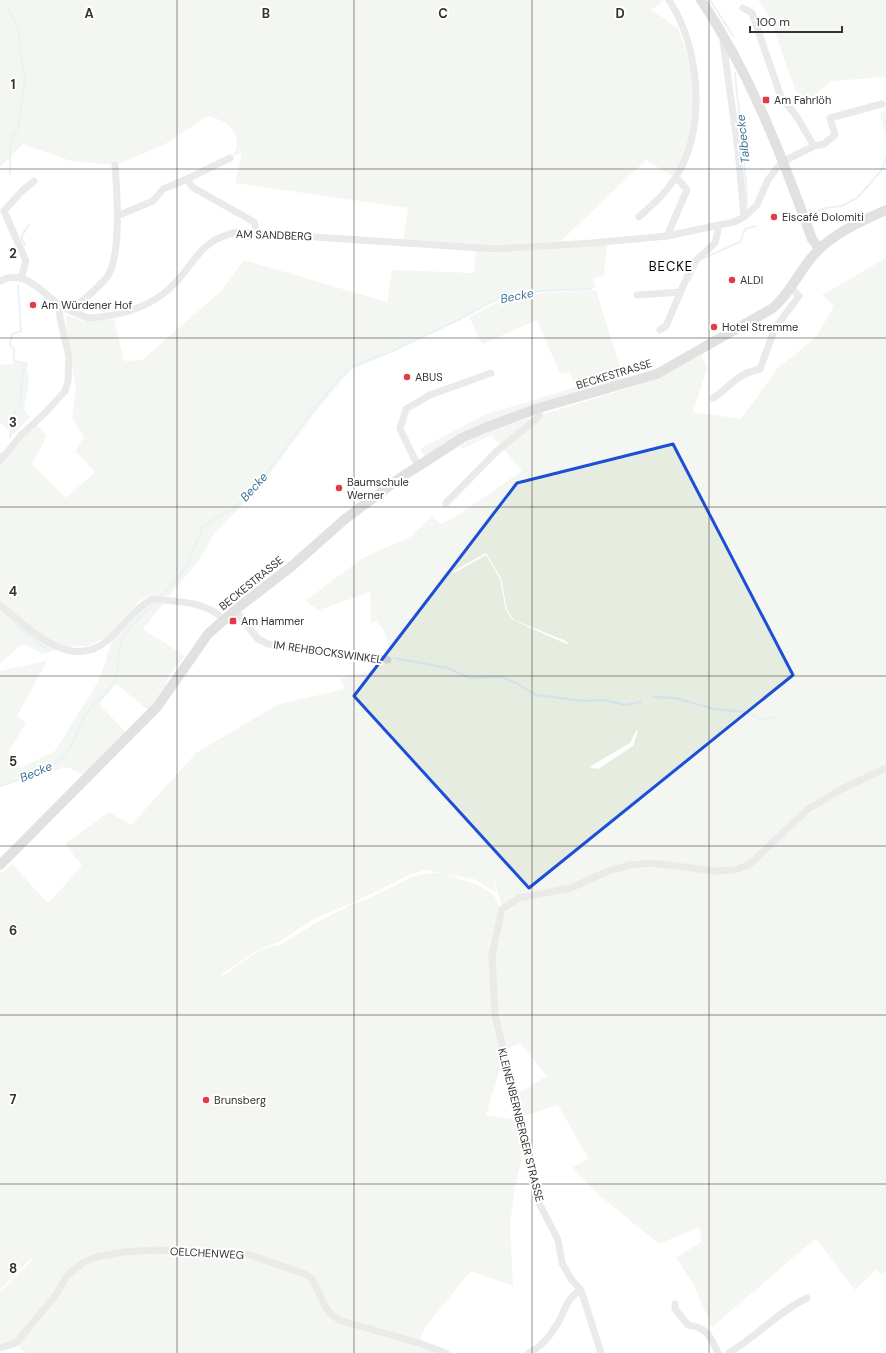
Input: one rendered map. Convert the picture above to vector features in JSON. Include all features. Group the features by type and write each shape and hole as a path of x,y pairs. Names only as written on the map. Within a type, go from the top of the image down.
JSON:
{"main road":[{"path":"701,0 721,30 758,104 784,161 812,239 820,248 836,234 886,210"},
{"name":"BECKESTRASSE","path":"0,865 157,707 208,634 235,610 292,566 345,519 418,466 462,438 487,426 539,408 657,374 773,308 791,288 808,262 820,248"}],"street":[{"path":"639,217 660,198 676,177 688,149 693,129 696,82 689,46 675,10 669,0"},
{"path":"744,8 752,13 781,97 797,117 814,146"},
{"path":"721,30 737,143 744,217"},
{"path":"667,236 719,226 734,222 744,217 757,205 768,180 784,161 814,146 824,144 835,135 830,118 882,104"},
{"path":"116,216 153,201 163,189 230,158"},
{"path":"71,311 107,276 113,264 116,249 115,165"},
{"path":"667,236 688,190 676,177"},
{"path":"187,179 192,187 254,222 257,233"},
{"path":"0,281 9,276 21,278 26,261 4,211 22,191 34,181"},
{"path":"660,330 666,326 693,263 715,243 719,226"},
{"name":"AM SANDBERG","path":"21,278 35,285 60,305 88,318 113,316 143,305 169,289 202,248 220,236 237,232 496,249 592,243 667,236"},
{"path":"713,398 727,389 740,375 760,369 775,328 799,296 791,288"},
{"path":"637,295 680,292"},
{"path":"0,461 8,449 65,391 68,382 69,357 60,318 60,305"},
{"path":"418,466 400,429 406,409 430,394 491,373"},
{"path":"446,503 496,451 536,420 539,416 539,408"},
{"path":"0,445 8,449"},
{"path":"0,605 50,644 58,648 71,651 81,651 103,644 142,604 154,599 203,606 218,613 224,620"},
{"name":"IM REHBOCKSWINKEL","path":"235,610 258,639 268,644 345,656 370,656 388,660"},
{"name":"KLEINENBERNBERGER STRASSE","path":"601,1353 581,1290 571,1278 562,1263 558,1240 538,1201 495,1015 492,955 502,909 519,898 571,888 608,871 630,865 652,864 714,871 735,870 750,864 772,845 791,823 808,809 842,789 886,768"},
{"name":"OELCHENWEG","path":"0,1348 16,1344 55,1296 67,1276 84,1262 109,1254 157,1250 243,1254 276,1263 307,1275 312,1279 325,1306 330,1313 339,1320 412,1341 446,1353"},
{"path":"529,1353 539,1347 558,1323 570,1299 581,1290"},
{"path":"729,1353 757,1334 778,1316 807,1298"},
{"path":"675,1304 675,1309 688,1326 700,1327 705,1330 718,1353"}],"highlighted area":[{"path":"673,444 793,675 529,888 354,696 517,483"}],"shaded area":[{"path":"0,0 664,0 651,10 678,28 691,65 695,97 687,149 674,177 646,160 561,241 495,246 403,241 408,208 235,183 242,152 233,156 237,141 232,130 222,121 208,116 162,146 115,165 71,161 23,144 0,167"},
{"path":"758,0 886,0 886,77 831,81 808,101 796,92 769,16"},
{"path":"886,112 886,136 880,113"},
{"path":"607,244 604,275 593,278 596,288 542,291 497,299 436,332 351,370 320,406 255,493 215,532 198,562 168,597 152,595 140,600 107,636 88,646 71,646 43,654 23,644 0,663 0,461 33,422 47,436 32,464 66,498 95,472 75,451 84,437 72,418 76,390 66,331 66,315 84,321 114,319 124,361 142,360 222,290 244,260 387,302 392,270 474,273 476,251 495,253"},
{"path":"886,258 886,1271 881,1274 876,1270 855,1290 816,1238 712,1327 694,1285 676,1258 702,1241 699,1227 659,1244 599,1195 572,1168 588,1158 558,1105 521,1117 515,1095 547,1076 520,1043 505,1050 497,1015 494,956 504,910 520,900 570,890 575,887 518,897 502,908 492,870 496,893 474,879 443,873 473,883 489,891 494,896 501,909 490,955 494,1015 504,1055 486,1115 516,1120 523,1154 515,1187 510,1224 513,1286 471,1271 425,1327 419,1342 373,1331 339,1319 327,1309 318,1288 312,1278 307,1274 251,1254 156,1249 123,1252 97,1256 84,1262 67,1276 54,1296 16,1343 6,1345 7,1347 0,1350 0,1292 32,1260 32,1257 0,1290 0,874 12,864 48,903 82,866 65,844 109,812 131,825 196,753 279,704 345,689 340,679 375,669 390,652 385,632 376,621 371,624 370,592 319,610 305,601 364,557 410,537 432,516 441,524 455,517 522,471 491,435 462,449 460,446 488,431 658,379 701,355 707,368 693,412 741,419 777,369 816,337 834,306 822,295","holes":["486,553 501,578 507,610 514,620 566,641 569,645 513,620 506,611 500,579 486,555 456,572 450,573","636,731 638,731 633,746 598,769 589,767 630,743","425,870 437,872 412,877 369,898 350,905 314,924 280,945 261,949 223,976 222,974 261,948 279,942 314,919 367,896 411,874"]},
{"path":"596,290 624,380 578,392 425,457 420,449 484,415 576,387 570,373 560,374 537,320 482,344 469,317 499,302 543,293"},
{"path":"26,362 29,381 24,409 30,417 14,434 0,422 0,365"},
{"path":"152,601 163,604 143,629 185,656 168,676 166,687 148,710 116,684 99,704 127,733 84,775 67,767 28,777 0,787 0,671 47,661 17,716 26,723 8,753 21,768 55,751 99,680 112,641 142,608"},
{"path":"156,1251 242,1255 307,1276 329,1313 444,1353 26,1353 19,1348 18,1344 76,1270 97,1258"}],"waterway":[{"name":"Talbecke","path":"710,0 733,36"},
{"path":"9,10 19,32 20,51 25,79 18,129 12,136 10,150 10,174"},
{"name":"Talbecke","path":"735,73 744,156 747,206"},
{"path":"811,213 826,208 842,206 857,198 881,171 886,158"},
{"path":"25,245 21,237 29,225"},
{"name":"Becke","path":"702,259 740,242 745,229 756,226"},
{"name":"Becke","path":"689,281 699,261"},
{"path":"10,437 15,412 20,403 23,373 27,364 14,361 14,349 10,345 12,334 21,331 18,286"},
{"name":"Becke","path":"160,598 185,569 203,527 216,517 230,511 253,492 311,413 340,377 353,366 388,353 458,320 499,298 542,291 591,289"},
{"name":"Becke","path":"0,786 28,777 46,769 62,758 74,741 82,720 88,711 114,682 117,673 121,643 124,637 137,620 157,601"},
{"path":"13,623 49,651"},
{"path":"109,658 118,663"},
{"path":"394,658 448,668 469,678 502,677 516,683 536,695 583,701 605,700 625,705 641,702"},
{"path":"654,697 675,698 714,709 745,712 763,720 776,717"}],"place":[{"name":"Am Fahrlöh","path":"766,100"},
{"name":"Eiscafé Dolomiti","path":"774,217"},
{"name":"ALDI","path":"732,280"},
{"name":"Am Würdener Hof","path":"33,305"},
{"name":"Hotel Stremme","path":"714,327"},
{"name":"ABUS","path":"407,377"},
{"name":"Baumschule Werner","path":"339,488"},
{"name":"Am Hammer","path":"233,621"},
{"name":"Brunsberg","path":"206,1100"}],"district":[{"name":"BECKE","path":"671,266"}]}
